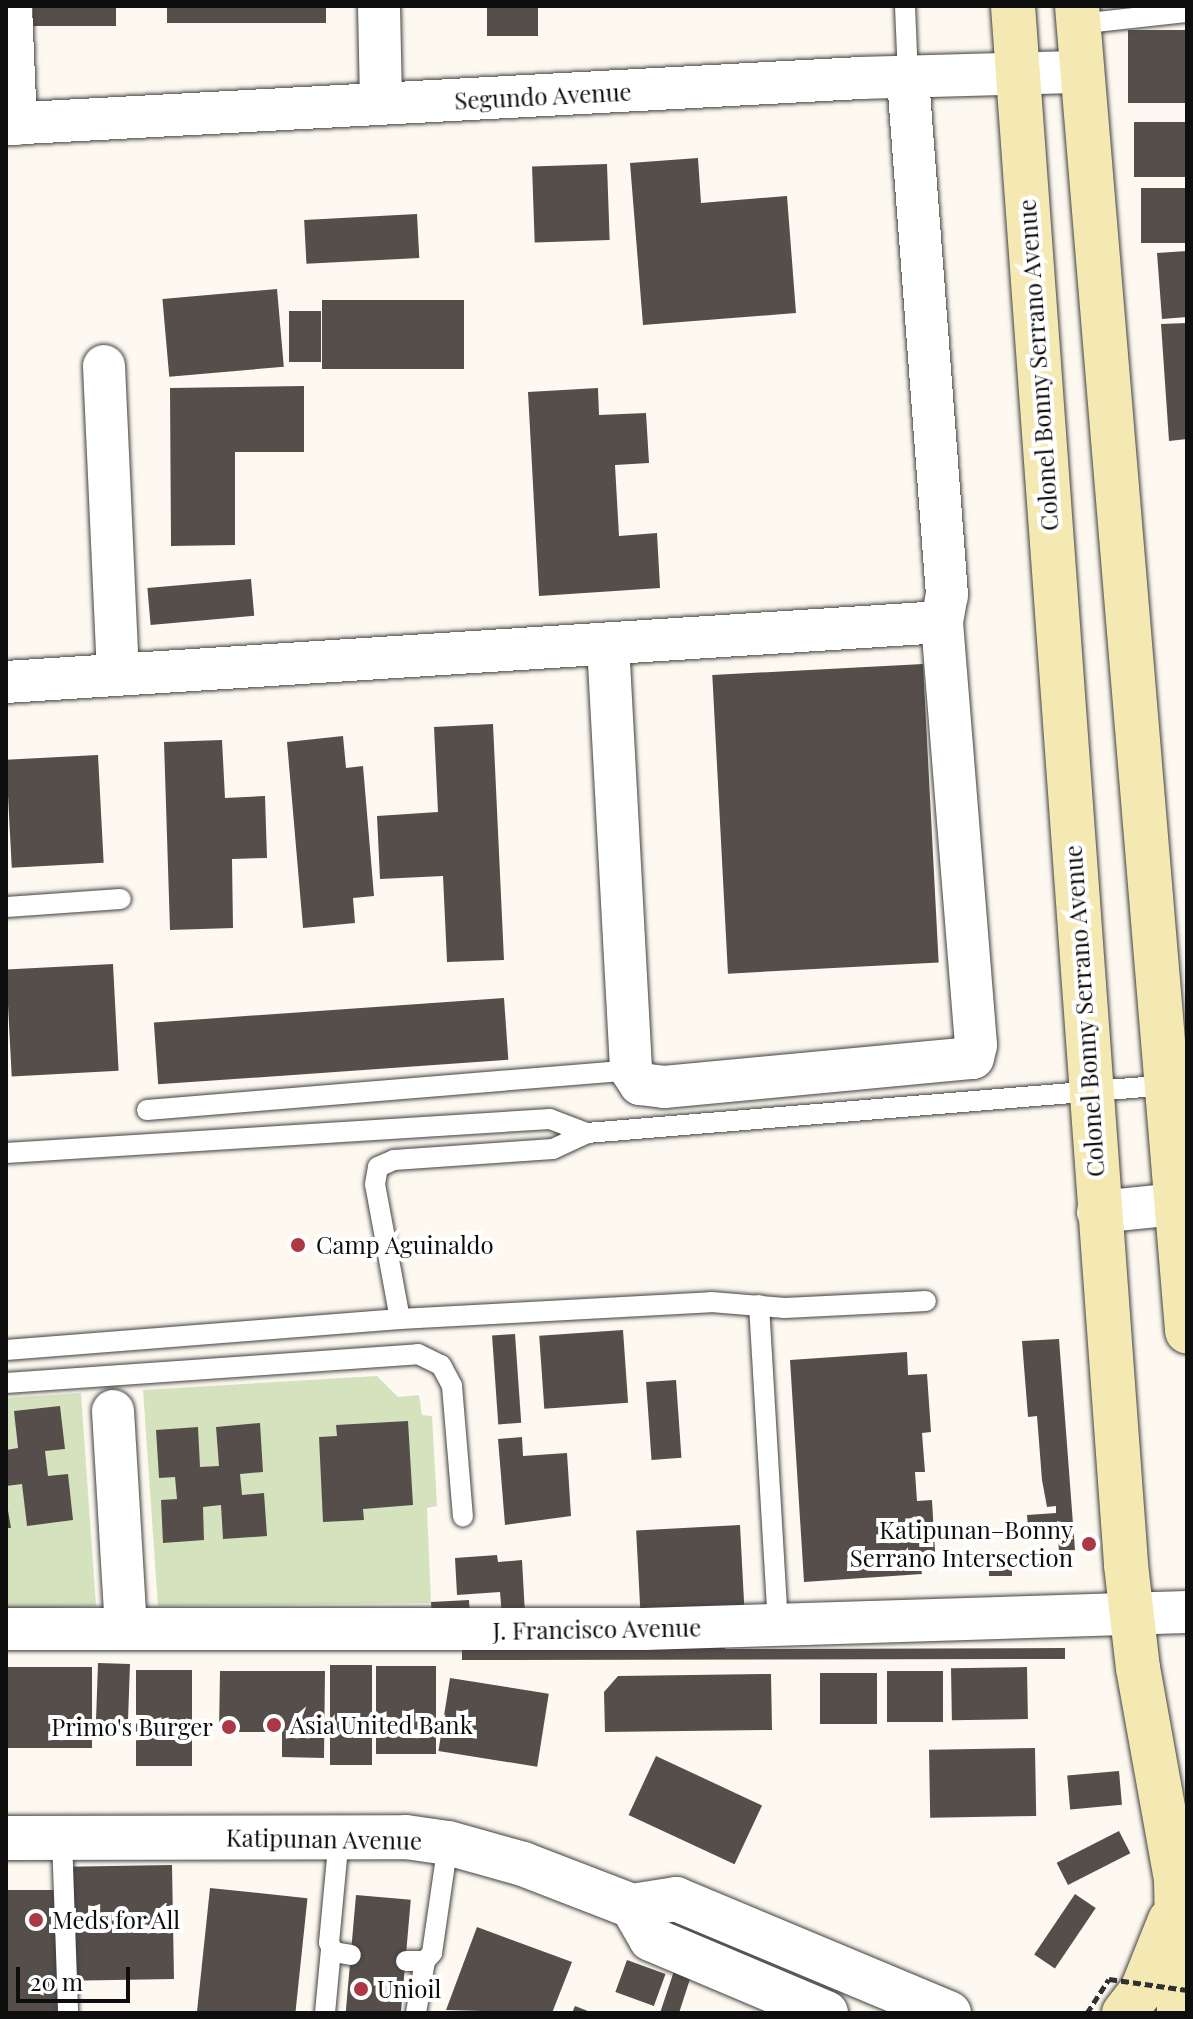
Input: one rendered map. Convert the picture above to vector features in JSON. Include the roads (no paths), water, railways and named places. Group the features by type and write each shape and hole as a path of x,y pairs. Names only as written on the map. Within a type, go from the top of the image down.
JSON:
{"main road":[{"name":"Colonel Bonny Serrano Avenue","path":"1013,6 1098,1212 1131,1613 1177,1899 1179,2013"},
{"path":"1078,15 1080,72 1168,1085 1182,1203 1187,1331"},
{"path":"1124,2013 1142,1990 1177,1899"}],"street":[{"path":"11,6 11,124"},
{"path":"379,6 381,104"},
{"name":"Segundo Avenue","path":"11,124 1017,72 1080,72"},
{"path":"608,644 631,1070 640,1084 664,1087 973,1058 976,1045 942,622 947,595 908,79"},
{"path":"104,366 118,675"},
{"path":"6,682 942,622"},
{"path":"1098,1212 1182,1203"},
{"path":"113,1411 126,1629"},
{"name":"J. Francisco Avenue","path":"6,1629 613,1630 1187,1612"},
{"name":"Katipunan Avenue","path":"6,1838 406,1837 448,1843 523,1864 632,1906"},
{"path":"826,2013 651,1939 632,1906 676,1899 949,2013"}],"lane":[{"path":"905,6 908,79"},
{"path":"1078,15 1187,12"},
{"path":"6,907 121,899"},
{"path":"147,1110 631,1070"},
{"path":"400,1319 375,1184 378,1167 394,1160 553,1149 587,1133 1168,1085"},
{"path":"6,1153 550,1119 587,1133"},
{"path":"6,1350 400,1319 730,1302 759,1305 926,1301"},
{"path":"759,1305 778,1623"},
{"path":"6,1383 418,1354 441,1365 452,1386 463,1517"},
{"path":"325,2013 339,1837"},
{"path":"62,1838 68,2013"},
{"path":"416,2013 415,1961 432,1953 448,1843"},
{"path":"331,1949 351,1955"}],"place":[{"name":"Camp Aguinaldo","path":"298,1245"},
{"name":"Katipunan–Bonny Serrano Intersection","path":"1089,1544"},
{"name":"Asia United Bank","path":"274,1725"},
{"name":"Primo's Burger","path":"229,1727"},
{"name":"Meds for All","path":"36,1920"},
{"name":"Unioil","path":"361,1989"}]}
